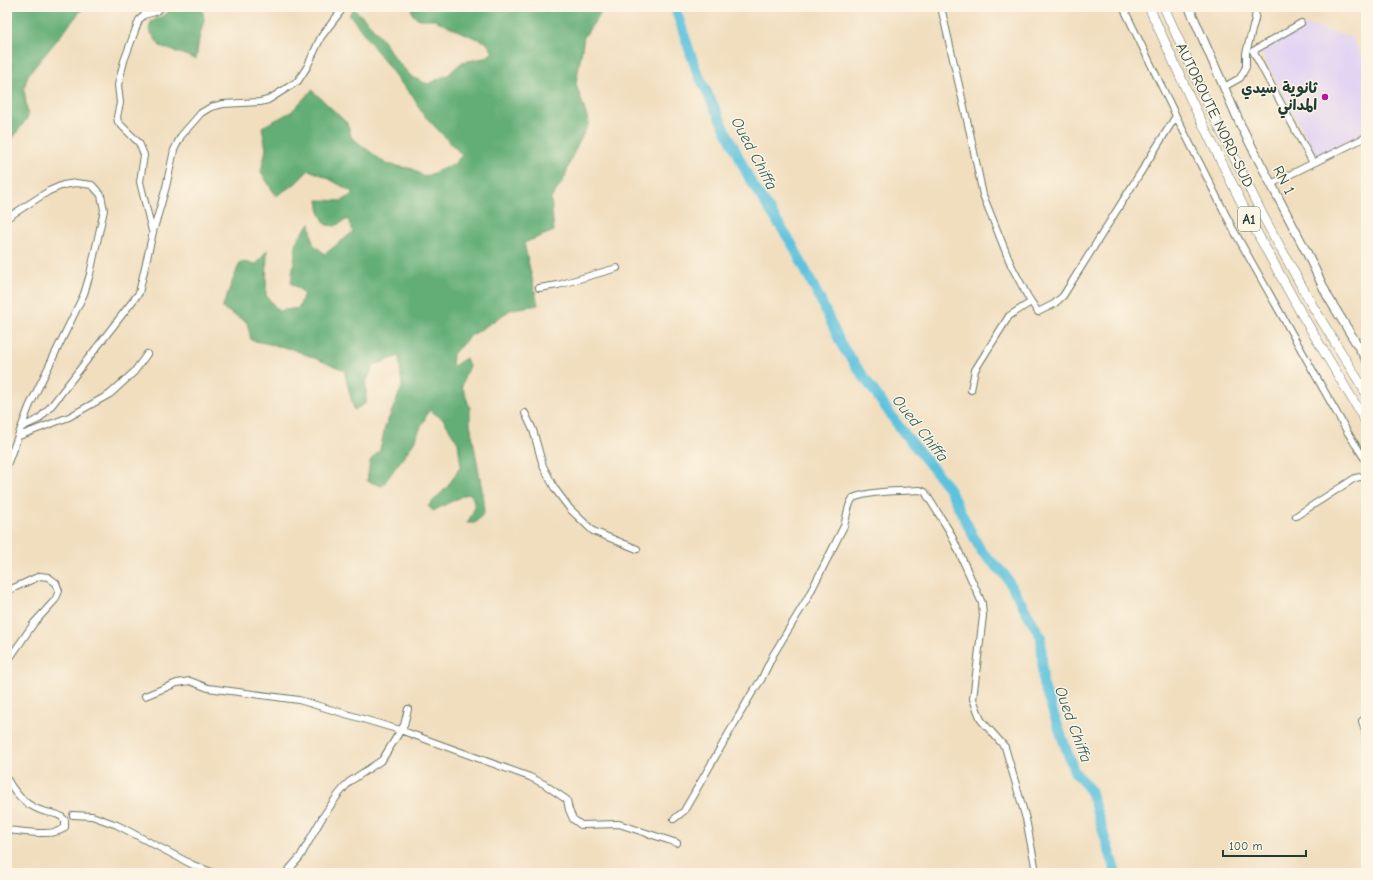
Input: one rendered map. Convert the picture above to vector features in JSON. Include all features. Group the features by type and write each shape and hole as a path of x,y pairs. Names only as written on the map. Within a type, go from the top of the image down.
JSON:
{"highway":[{"name":"AUTOROUTE NORD-SUD","path":"1149,7 1191,100 1250,220 1301,313 1366,422"},
{"name":"AUTOROUTE NORD-SUD","path":"1164,7 1205,98 1263,216 1312,305 1366,393"}],"main road":[{"name":"RN 1","path":"1189,7 1224,87 1270,184 1310,259 1328,297 1366,359"}],"street":[{"path":"153,232 140,182 144,156 139,143 118,122 117,117 120,102 118,86 124,61 139,20 144,15 155,12 162,7"},
{"path":"22,427 39,419 49,409 139,293 174,150 181,136 201,114 211,108 223,104 260,102 268,100 298,81 307,67 321,37 344,7"},
{"path":"941,7 970,133 982,195 1011,265 1038,312 1054,304 1063,296 1176,116"},
{"path":"1123,7 1233,229 1321,382 1345,428 1366,461"},
{"path":"1224,87 1240,78 1246,67 1246,53 1255,19 1256,7"},
{"path":"1301,23 1253,51 1313,163"},
{"path":"1270,184 1366,137"},
{"path":"7,218 49,191 63,185 76,183 92,185 101,195 104,210 90,274 84,294 37,388 7,465"},
{"path":"538,288 558,285 617,268"},
{"path":"971,390 975,370 1009,316 1031,302"},
{"path":"19,436 69,417 110,394 134,372 147,354"},
{"path":"525,413 533,430 543,466 555,489 570,509 593,531 637,549"},
{"path":"1296,516 1355,478 1366,476"},
{"path":"674,819 684,811 761,680 773,655 807,600 844,526 850,501 857,496 920,490 925,492 950,532 982,603 983,616 973,699 981,720 1006,747 1029,832 1035,866 1031,873"},
{"path":"7,591 40,576 48,577 56,583 59,591 55,600 34,623 7,662"},
{"path":"145,696 177,683 190,681 208,688 300,700 400,730 530,776 567,800 573,819 581,825 619,824 677,843"},
{"path":"286,873 300,857 322,818 338,794 349,782 382,760 404,725 408,709"},
{"path":"1366,718 1362,721 1366,735"},
{"path":"7,779 15,792 25,802 40,810 60,815 65,820 65,827 63,830 54,833 7,830"},
{"path":"72,815 92,816 117,825 193,865 214,873"}],"shaded area":[{"name":"ثانوية سيدي المداني","path":"1308,25 1351,37 1366,63 1366,130 1317,156 1260,51"}],"green space":[{"path":"7,7 84,7 28,75 24,89 28,117 7,146"},
{"path":"170,7 202,7 204,20 196,59 160,46 149,30 151,22 168,13"},
{"path":"411,7 605,7 584,37 576,84 589,123 572,156 564,179 551,199 554,231 524,243 538,305 512,309 469,337 453,354 452,367 466,358 469,366 462,386 470,408 470,423 483,495 484,513 475,523 467,523 474,509 474,502 471,494 464,495 433,511 428,506 448,486 461,466 458,443 443,419 429,410 413,444 382,486 367,481 370,461 380,450 385,427 402,387 399,356 374,365 366,382 366,403 354,410 344,370 292,349 251,340 247,322 222,308 240,262 257,264 267,250 266,295 278,311 299,308 304,293 291,283 297,240 310,223 313,244 325,254 353,232 348,219 335,226 326,225 320,214 318,200 342,201 354,193 324,176 309,170 295,184 276,196 261,172 266,149 262,127 291,112 312,90 348,124 351,137 386,164 413,169 424,177 454,164 462,155 422,113 413,97 349,14 354,9 367,21 383,40 395,59 412,77 428,84 449,74 462,62 485,58 493,52 486,42 433,19 419,19 413,15"}],"waterway":[{"name":"Oued Chiffa","path":"675,7 696,70 751,182 792,244 842,346 900,428 948,487 981,551 1005,575 1041,637 1043,684 1074,771 1090,790 1116,873"}],"place":[{"name":"ثانوية سيدي المداني","path":"1325,97"}]}
